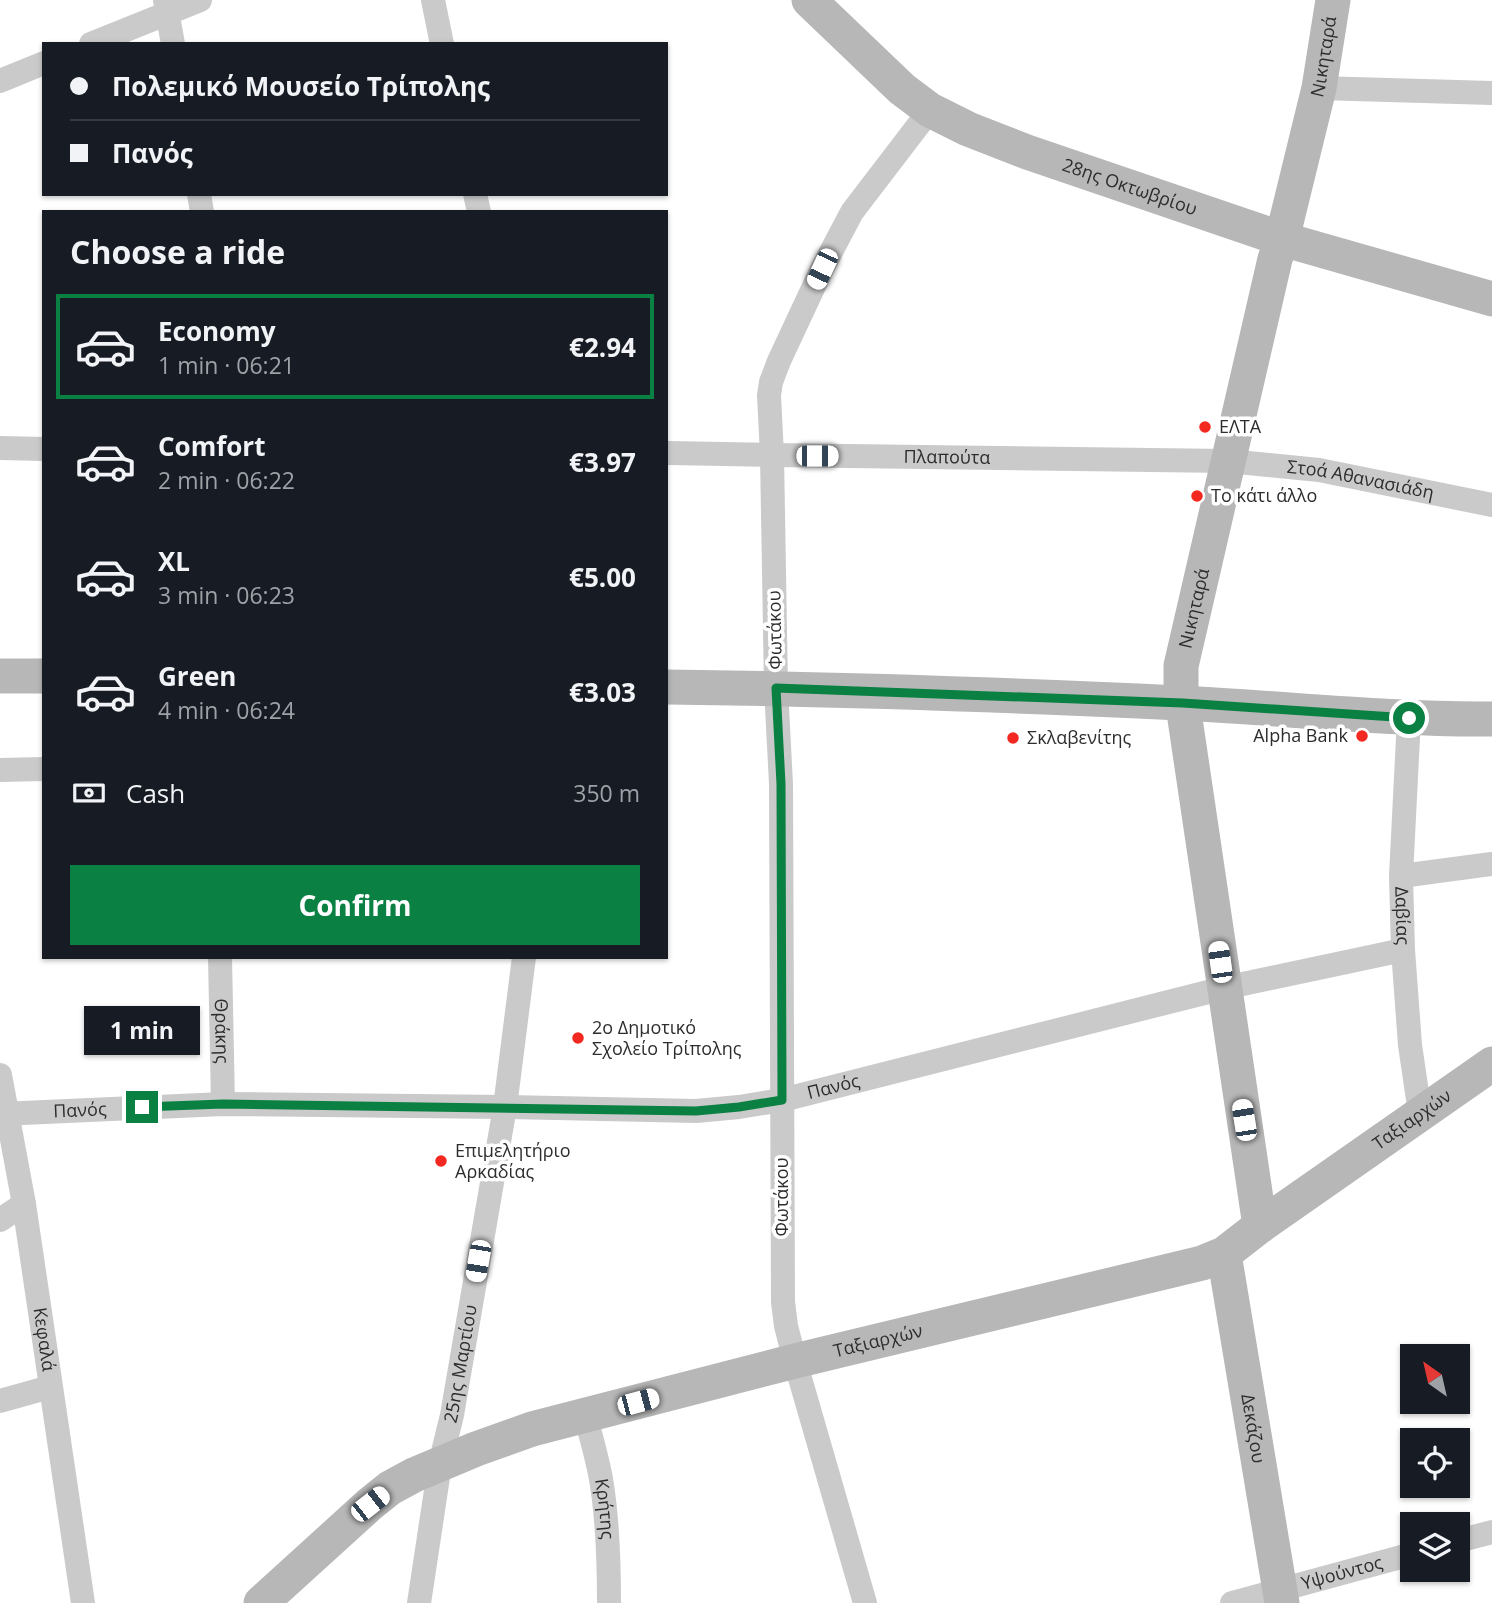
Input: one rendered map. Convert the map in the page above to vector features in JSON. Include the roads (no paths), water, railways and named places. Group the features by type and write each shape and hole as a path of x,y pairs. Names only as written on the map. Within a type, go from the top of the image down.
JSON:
{"main road":[{"name":"28ης Οκτωβρίου","path":"809,0 902,89 930,110 968,129 1027,152 1282,239 1492,299"},
{"name":"Νικηταρά","path":"1260,1226 1183,703 1181,666 1275,259 1319,88 1332,0"},
{"path":"0,676 42,676"},
{"path":"668,687 776,688 1183,703 1409,718 1492,719"},
{"name":"Ταξιαρχών","path":"261,1603 390,1488 476,1449 532,1429 585,1415 795,1361 1202,1263 1224,1254 1492,1064"},
{"name":"Δεκάζου","path":"1224,1254 1281,1596"}],"street":[{"path":"95,42 166,6 200,0"},
{"path":"433,0 442,42"},
{"path":"166,6 173,42"},
{"path":"0,81 42,64"},
{"path":"1319,88 1492,93"},
{"name":"Φωτάκου","path":"865,1603 795,1361 783,1302 781,784 769,395 771,382 811,292 852,212 930,110"},
{"path":"0,448 42,449"},
{"name":"Πλαπούτα","path":"668,453 1228,461"},
{"name":"Στοά Αθανασιάδη","path":"1228,461 1319,470 1492,505"},
{"name":"Δαβίας","path":"1409,718 1401,876 1403,950 1410,1045 1420,1113"},
{"path":"0,770 42,769"},
{"path":"1401,876 1492,864"},
{"name":"Πανός","path":"4,1114 223,1104 696,1111 739,1107 782,1100 1224,988 1403,950"},
{"name":"Θράκης","path":"220,959 223,1104"},
{"name":"25ης Μαρτίου","path":"419,1603 440,1464 452,1415 505,1107 524,959"},
{"name":"Κεφαλά","path":"0,1075 4,1114 24,1204 83,1603"},
{"path":"0,1220 24,1204"},
{"path":"0,1401 50,1387"},
{"name":"Κρήτης","path":"585,1415 606,1509 610,1603"},
{"path":"1470,1538 1492,1532"},
{"name":"Υψούντος","path":"1232,1603 1281,1596 1400,1557"}],"place":[{"name":"ΕΛΤΑ","path":"1205,427"},
{"name":"Το κάτι άλλο","path":"1197,496"},
{"name":"Alpha Bank","path":"1362,736"},
{"name":"Σκλαβενίτης","path":"1013,738"},
{"name":"2ο Δημοτικό Σχολείο Τρίπολης","path":"578,1038"},
{"name":"Επιμελητήριο Αρκαδίας","path":"441,1161"}]}
